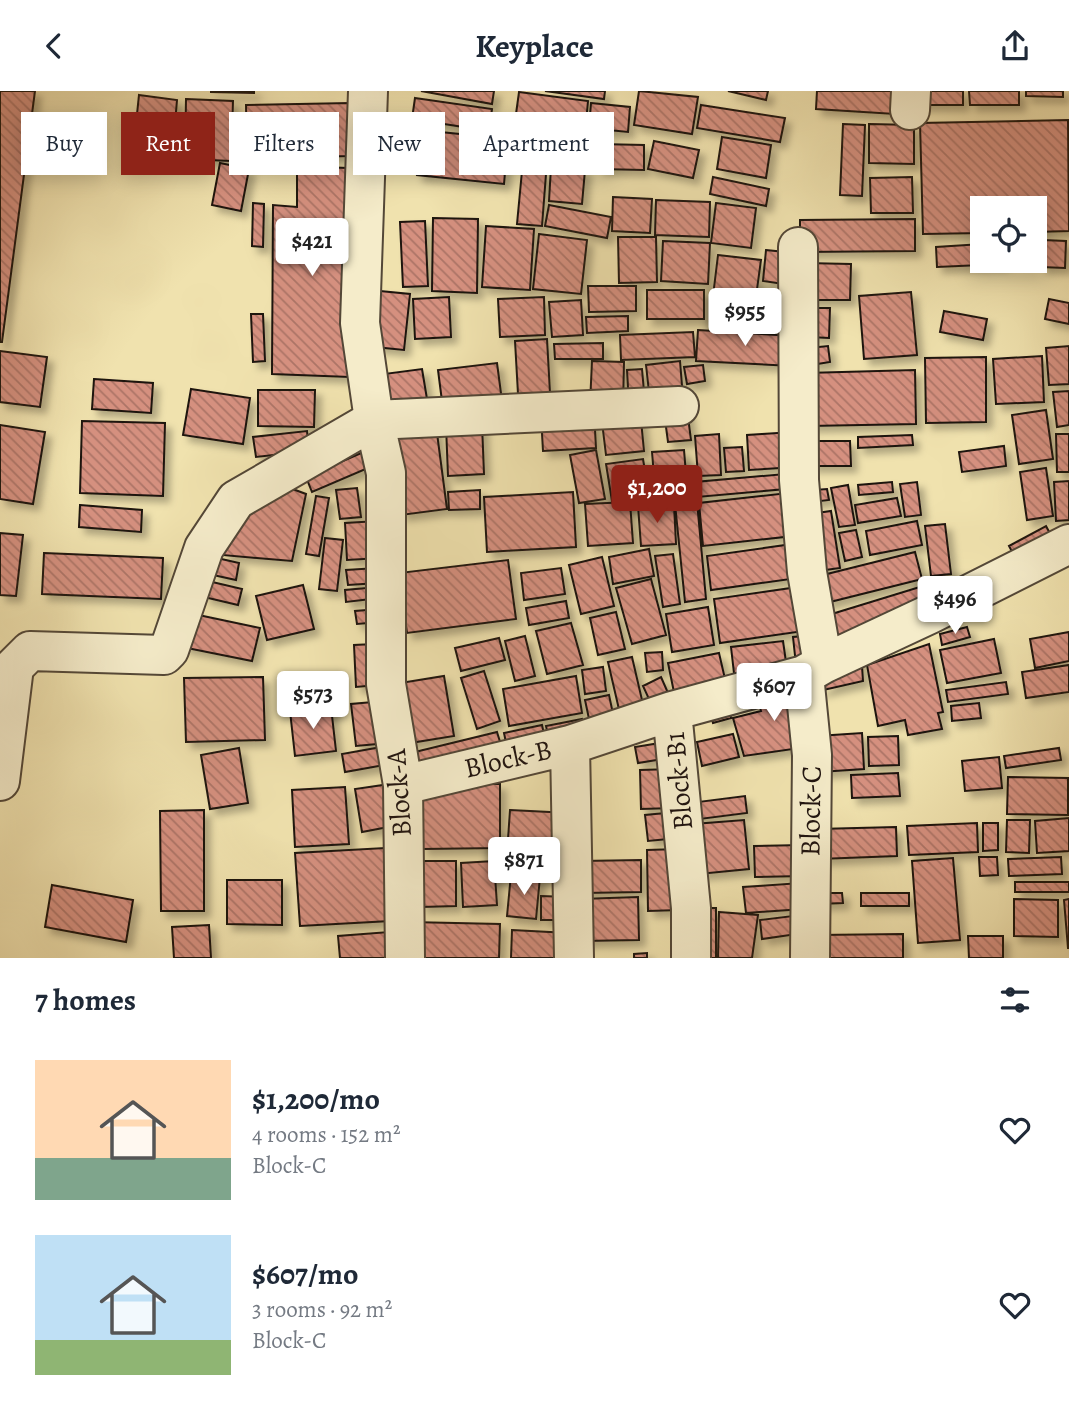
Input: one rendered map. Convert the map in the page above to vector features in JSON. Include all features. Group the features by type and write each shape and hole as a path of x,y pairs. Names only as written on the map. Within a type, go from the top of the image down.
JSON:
{"street":[{"name":"Block-A","path":"368,91 360,323 374,420 386,473 386,684 403,785 405,958"},
{"name":"Block-C","path":"798,247 800,480 813,670 810,958"},
{"path":"0,781 14,667 21,657 30,651 164,655 169,650 204,548 236,500 374,420 679,406"},
{"path":"672,711 813,670 1069,544"},
{"name":"Block-B1","path":"570,745 672,711 691,908 691,958"},
{"name":"Block-B","path":"403,785 570,745 574,958"}],"building":[{"path":"0,91 35,91 32,112 21,112 21,175 24,175 0,342"},
{"path":"254,91 254,93 211,92"},
{"path":"421,91 494,91 492,104"},
{"path":"545,91 605,91 604,99"},
{"path":"639,91 698,97 692,134 634,125"},
{"path":"728,91 768,91 766,100"},
{"path":"817,91 896,91 895,114 816,109"},
{"path":"916,91 963,91 963,105 916,105"},
{"path":"969,91 1019,91 1019,105 970,105"},
{"path":"1026,91 1063,91 1063,97 1026,96"},
{"path":"519,92 588,101 587,112 516,112"},
{"path":"139,95 177,100 176,112 137,112"},
{"path":"415,98 492,109 492,112 459,112 459,126 445,124 445,112 413,112"},
{"path":"186,99 233,101 233,112 229,112 229,161 215,160 215,112 186,112"},
{"path":"350,103 351,156 339,156 339,112 246,112 246,105"},
{"path":"591,103 630,107 628,132 614,131 614,112 590,112"},
{"path":"701,105 785,118 780,142 697,128"},
{"path":"1068,120 1069,231 1047,232 1047,196 970,196 970,233 923,234 920,123"},
{"path":"843,124 865,125 862,196 840,195"},
{"path":"869,124 914,125 914,164 869,163"},
{"path":"445,132 459,134 459,175 505,175 504,184 417,175 445,175"},
{"path":"722,137 771,145 766,178 717,169"},
{"path":"654,141 699,150 693,178 648,169"},
{"path":"614,144 644,145 644,170 614,169"},
{"path":"220,163 229,165 229,175 248,175 241,211 212,205"},
{"path":"339,168 347,168 350,377 272,374 273,205 297,207 297,175 339,175"},
{"path":"522,175 546,175 542,226 517,224"},
{"path":"551,175 585,175 582,204 549,201"},
{"path":"713,177 769,189 766,206 710,194"},
{"path":"912,177 913,213 871,213 870,178"},
{"path":"613,197 652,199 650,233 612,231"},
{"path":"656,200 710,202 709,237 655,235"},
{"path":"253,203 264,204 263,247 252,246"},
{"path":"716,203 756,208 751,248 711,243"},
{"path":"549,205 611,217 607,238 545,226"},
{"path":"433,218 478,219 477,293 432,291"},
{"path":"915,219 915,251 800,252 800,220"},
{"path":"425,221 428,286 403,287 400,222"},
{"path":"486,226 534,229 530,290 482,287"},
{"path":"539,234 587,240 581,294 533,289"},
{"path":"618,237 656,237 657,282 619,283"},
{"path":"1047,240 1066,241 1065,268 1047,267"},
{"path":"663,241 710,243 708,284 661,281"},
{"path":"970,245 970,266 937,267 936,247"},
{"path":"766,250 794,253 791,285 763,281"},
{"path":"718,255 761,260 752,326 710,321"},
{"path":"805,263 851,264 850,300 805,300"},
{"path":"588,286 636,286 636,311 589,312"},
{"path":"647,290 704,290 704,319 647,319"},
{"path":"767,290 795,292 791,333 763,330"},
{"path":"380,291 410,294 404,350 375,347"},
{"path":"911,292 917,355 864,359 859,296"},
{"path":"449,297 451,337 415,339 413,299"},
{"path":"544,297 545,335 500,337 498,299"},
{"path":"1049,299 1069,303 1069,324 1045,319"},
{"path":"581,300 583,335 552,337 549,302"},
{"path":"811,308 830,308 829,338 810,337"},
{"path":"944,311 987,319 983,340 940,332"},
{"path":"251,314 263,314 265,361 253,362"},
{"path":"628,316 628,331 587,333 586,317"},
{"path":"698,330 794,336 792,366 696,361"},
{"path":"693,332 695,357 621,360 620,335"},
{"path":"547,339 550,393 518,394 515,341"},
{"path":"603,343 603,359 555,359 554,344"},
{"path":"828,346 830,362 811,365 809,348"},
{"path":"1069,346 1069,384 1049,385 1046,348"},
{"path":"0,351 47,357 40,407 0,402"},
{"path":"1042,356 1044,402 996,404 993,359"},
{"path":"986,357 986,422 926,423 925,358"},
{"path":"592,361 624,362 623,405 590,404"},
{"path":"680,361 683,398 650,401 646,365"},
{"path":"497,363 502,401 443,409 438,370"},
{"path":"703,365 705,381 687,384 684,367"},
{"path":"422,369 427,399 389,405 384,374"},
{"path":"642,369 645,403 629,405 627,370"},
{"path":"915,370 916,424 808,426 806,373"},
{"path":"94,379 153,383 151,413 92,409"},
{"path":"191,389 250,398 243,444 183,435"},
{"path":"258,390 315,390 314,427 258,426"},
{"path":"1069,391 1069,425 1057,427 1053,392"},
{"path":"687,409 691,440 668,442 664,412"},
{"path":"640,410 644,451 606,455 601,414"},
{"path":"1046,410 1053,459 1019,464 1012,415"},
{"path":"594,412 596,448 543,451 541,416"},
{"path":"435,418 447,509 401,515 389,425"},
{"path":"82,421 165,423 163,496 80,493"},
{"path":"482,424 484,474 448,476 446,426"},
{"path":"0,425 45,432 33,504 0,499"},
{"path":"307,431 309,451 256,457 253,437"},
{"path":"793,432 796,467 749,470 747,435"},
{"path":"719,434 721,475 698,476 695,436"},
{"path":"1056,434 1069,434 1069,472 1057,472"},
{"path":"912,435 913,445 858,448 858,437"},
{"path":"809,441 850,441 851,466 810,466"},
{"path":"1004,446 1006,466 962,472 959,452"},
{"path":"375,447 382,462 312,492 306,477"},
{"path":"742,447 744,471 726,472 724,448"},
{"path":"596,450 605,499 579,503 570,455"},
{"path":"684,450 688,498 656,500 652,452"},
{"path":"643,459 649,495 612,501 606,464"},
{"path":"1046,468 1053,516 1027,520 1020,472"},
{"path":"796,473 797,488 697,497 695,482"},
{"path":"1069,481 1069,520 1056,521 1054,482"},
{"path":"892,482 893,492 859,495 858,485"},
{"path":"917,482 921,515 905,517 900,484"},
{"path":"279,484 306,494 292,561 222,555 240,518"},
{"path":"848,485 855,525 839,527 831,488"},
{"path":"357,488 361,517 340,519 336,490"},
{"path":"827,489 829,500 804,503 802,491"},
{"path":"480,490 480,509 449,510 448,492"},
{"path":"573,492 576,547 487,552 484,497"},
{"path":"797,492 802,535 703,546 699,503"},
{"path":"316,496 329,498 319,556 306,554"},
{"path":"897,498 901,516 858,523 855,505"},
{"path":"630,502 633,543 588,546 585,504"},
{"path":"697,502 706,599 685,602 675,504"},
{"path":"80,505 142,510 141,532 79,527"},
{"path":"674,505 676,544 641,546 638,506"},
{"path":"831,511 840,568 818,571 810,514"},
{"path":"378,521 380,558 347,560 345,523"},
{"path":"917,521 922,545 870,555 866,531"},
{"path":"945,524 951,574 931,576 925,526"},
{"path":"1046,526 1053,539 1016,559 1009,546"},
{"path":"856,530 862,557 845,561 839,533"},
{"path":"0,533 23,535 16,596 0,595"},
{"path":"325,538 343,540 337,591 319,589"},
{"path":"800,543 805,577 711,590 707,556"},
{"path":"649,549 654,576 613,584 609,557"},
{"path":"915,552 922,579 826,603 819,576"},
{"path":"44,553 163,558 161,599 42,594"},
{"path":"673,554 680,604 663,607 655,556"},
{"path":"602,557 614,606 581,614 569,565"},
{"path":"217,558 239,563 236,580 213,575"},
{"path":"508,560 516,619 407,633 399,573"},
{"path":"377,568 378,583 348,585 346,570"},
{"path":"561,568 565,594 524,600 521,573"},
{"path":"651,579 666,635 632,644 616,588"},
{"path":"208,581 242,589 238,605 204,597"},
{"path":"303,585 314,629 267,640 256,596"},
{"path":"805,586 811,630 720,643 714,599"},
{"path":"923,586 931,611 830,652 822,617"},
{"path":"378,587 379,598 346,602 345,590"},
{"path":"566,601 569,618 529,625 526,608"},
{"path":"708,607 714,645 672,652 666,614"},
{"path":"379,609 380,622 357,624 355,611"},
{"path":"616,612 625,649 598,655 590,618"},
{"path":"189,613 260,628 252,661 182,647"},
{"path":"571,623 583,665 547,674 536,631"},
{"path":"967,627 970,637 942,645 940,634"},
{"path":"1069,632 1069,661 1035,668 1030,639"},
{"path":"814,635 796,665 793,637"},
{"path":"525,636 535,676 515,681 505,641"},
{"path":"499,638 505,660 461,671 455,648"},
{"path":"994,639 1001,673 947,683 940,650"},
{"path":"783,641 788,676 735,682 731,647"},
{"path":"374,644 377,685 356,687 354,645"},
{"path":"929,644 943,712 938,713 942,729 908,735 905,720 878,726 867,665"},
{"path":"861,651 863,681 819,691"},
{"path":"662,652 663,670 647,672 645,653"},
{"path":"719,653 728,692 676,702 668,663"},
{"path":"632,657 645,713 621,718 608,662"},
{"path":"1069,665 1069,692 1026,698 1022,672"},
{"path":"603,667 606,691 585,694 582,670"},
{"path":"484,671 500,721 477,729 461,678"},
{"path":"444,676 454,736 404,744 394,684"},
{"path":"576,676 582,713 509,726 503,689"},
{"path":"263,677 265,740 186,742 184,678"},
{"path":"661,677 672,702 654,710 643,686"},
{"path":"1006,682 1008,694 948,702 946,690"},
{"path":"800,683 807,747 744,756 733,718 761,711 756,695"},
{"path":"609,695 616,728 592,733 585,700"},
{"path":"384,701 388,743 356,746 351,704"},
{"path":"979,703 981,718 952,721 951,706"},
{"path":"728,704 731,718 713,723 709,709"},
{"path":"331,707 336,751 295,756 290,711"},
{"path":"582,719 586,737 550,744 546,726"},
{"path":"542,725 546,743 508,752 504,733"},
{"path":"497,732 501,745 419,765 415,752"},
{"path":"862,733 864,769 820,772 818,736"},
{"path":"733,734 739,757 702,766 697,742"},
{"path":"898,736 899,765 869,766 868,737"},
{"path":"666,742 669,758 638,763 635,747"},
{"path":"387,746 390,764 345,772 342,754"},
{"path":"239,748 248,803 210,809 201,755"},
{"path":"1059,748 1061,760 1006,768 1004,756"},
{"path":"999,757 1002,788 965,791 962,761"},
{"path":"673,769 674,808 641,809 640,770"},
{"path":"898,773 900,796 852,798 851,775"},
{"path":"1008,777 1068,778 1068,815 1007,814"},
{"path":"397,783 404,824 362,832 355,789"},
{"path":"422,784 500,784 500,848 422,849"},
{"path":"345,787 349,844 295,847 292,790"},
{"path":"745,796 747,813 692,820 690,803"},
{"path":"204,810 204,911 161,911 160,811"},
{"path":"510,810 569,813 566,872 506,868"},
{"path":"676,812 678,838 648,841 645,815"},
{"path":"1069,818 1069,851 1037,853 1035,821"},
{"path":"744,820 749,869 699,874 694,824"},
{"path":"1007,820 1030,820 1029,853 1006,852"},
{"path":"977,823 978,852 909,855 907,826"},
{"path":"983,823 998,823 998,850 983,851"},
{"path":"896,827 897,856 819,859 818,829"},
{"path":"803,845 803,876 755,877 754,846"},
{"path":"385,848 390,921 300,926 295,853"},
{"path":"678,849 680,910 648,911 647,850"},
{"path":"979,857 997,857 998,875 980,876"},
{"path":"1061,857 1062,874 1009,876 1008,859"},
{"path":"953,858 960,940 918,943 912,861"},
{"path":"641,860 641,892 583,893 582,861"},
{"path":"420,861 456,861 456,906 421,907"},
{"path":"494,861 497,905 463,907 461,863"},
{"path":"511,874 540,877 536,919 507,916"},
{"path":"227,880 282,880 282,925 227,924"},
{"path":"1015,882 1069,882 1069,892 1015,892"},
{"path":"801,883 803,909 746,913 743,887"},
{"path":"52,885 133,900 126,942 45,927"},
{"path":"820,893 842,893 843,903 820,904"},
{"path":"861,893 909,893 909,906 861,906"},
{"path":"541,896 567,897 567,920 541,920"},
{"path":"638,897 639,940 582,941 581,899"},
{"path":"1014,899 1058,900 1058,937 1014,936"},
{"path":"1069,899 1069,948 1068,948 1064,900"},
{"path":"697,908 716,908 716,958 697,958"},
{"path":"719,912 758,915 752,958 718,958"},
{"path":"801,915 804,933 762,939 760,920"},
{"path":"410,922 500,924 499,958 410,958"},
{"path":"209,925 211,958 174,958 172,927"},
{"path":"512,930 568,933 567,958 511,958"},
{"path":"389,932 391,958 340,958 338,936"},
{"path":"903,934 903,958 818,958 818,935"},
{"path":"968,936 1003,936 1003,958 969,958"},
{"path":"647,953 647,958 634,958 634,954"}]}
